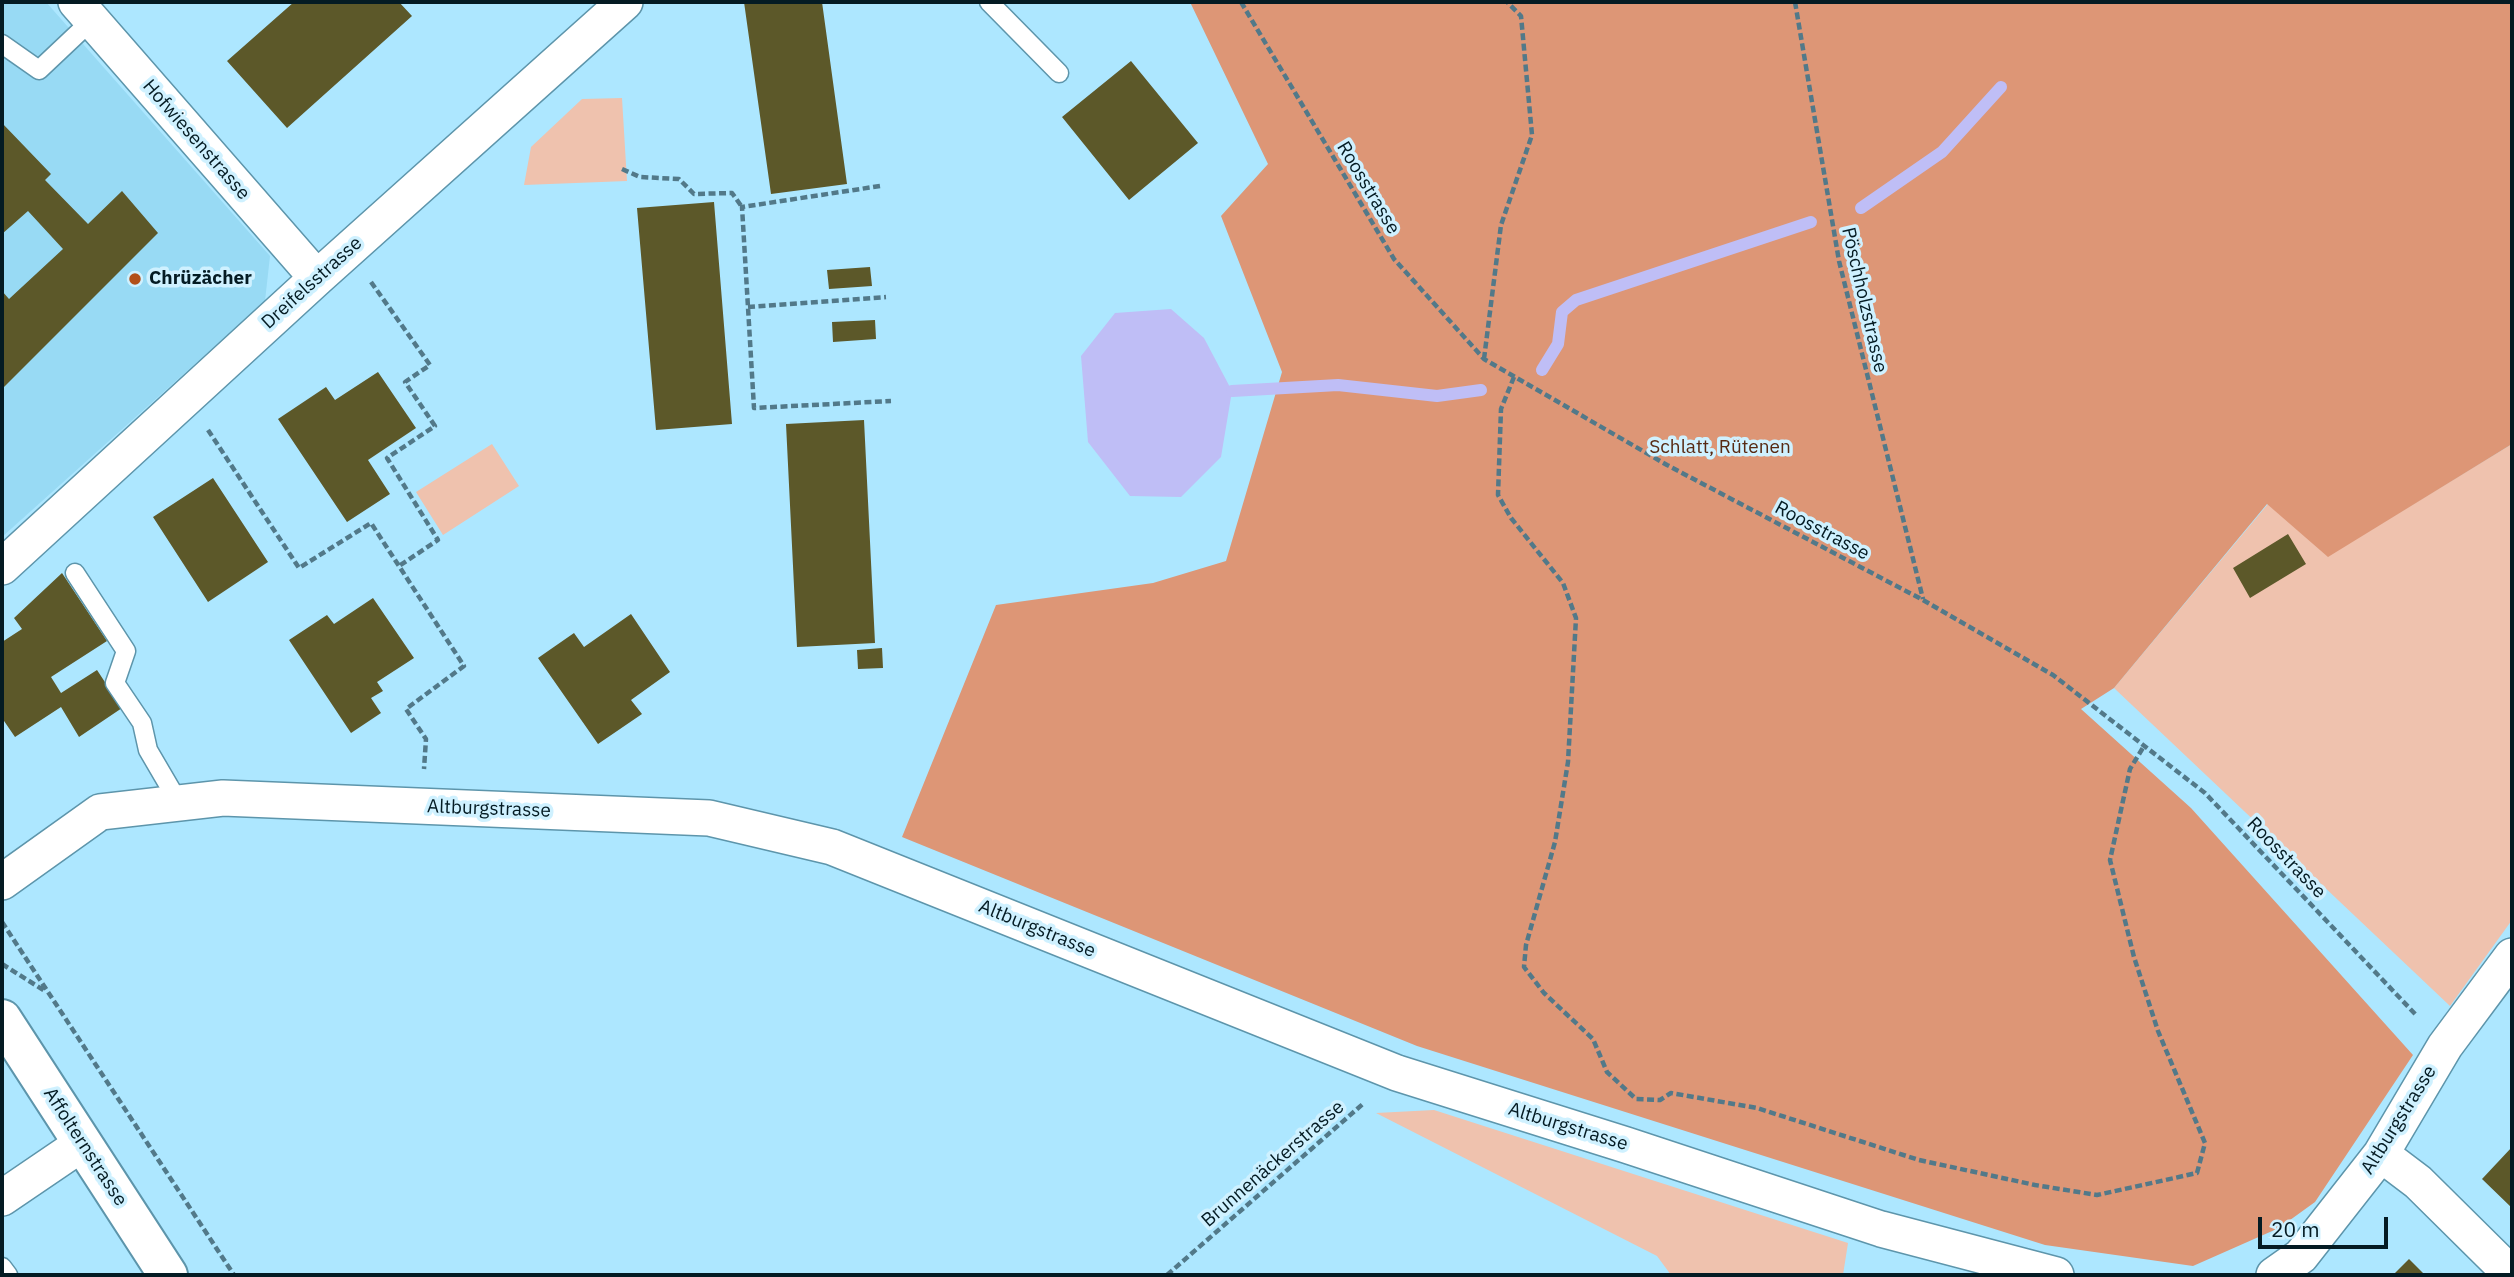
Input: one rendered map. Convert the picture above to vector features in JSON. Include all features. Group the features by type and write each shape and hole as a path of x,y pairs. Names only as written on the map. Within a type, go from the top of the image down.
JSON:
{"street":[{"name":"Dreifelsstrasse","path":"2,567 317,278 625,2"},
{"name":"Hofwiesenstrasse","path":"84,11 317,278"},
{"name":"Altburgstrasse","path":"2,882 100,812 223,798 709,818 832,847 1397,1073 1881,1229 2056,1275"},
{"name":"Altburgstrasse","path":"2274,1275 2301,1256 2381,1154 2445,1046 2512,956"},
{"name":"Affolternstrasse","path":"2,1019 168,1275"},
{"path":"2,1198 83,1143"},
{"path":"2381,1154 2418,1182 2512,1275"}],"lane":[{"path":"989,2 1059,73"},
{"path":"2,44 39,70 84,11"},
{"path":"75,573 126,651 115,683 142,723 148,750 179,803"},
{"path":"2,1267 8,1275"}],"path":[{"name":"Roosstrasse","path":"1241,2 1394,259 1484,359 1667,465 1923,600 2053,675 2205,793 2445,1046"},
{"path":"1484,359 1501,225 1532,135 1521,16 1507,2"},
{"name":"Pöschholzstrasse","path":"1795,2 1839,261 1923,600"},
{"path":"622,169 640,177 679,179 694,194 732,193 742,207 754,408 891,401"},
{"path":"742,207 880,186"},
{"path":"349,249 430,365 404,382 435,426 387,458 438,540 399,566"},
{"path":"748,307 886,297"},
{"path":"1514,377 1501,409 1498,495 1511,518 1563,583 1576,618 1568,762 1555,842 1526,945 1524,967 1544,993 1593,1039 1607,1072 1636,1099 1660,1100 1671,1093 1757,1108 1919,1160 2035,1185 2097,1195 2197,1173 2205,1143 2158,1031 2134,957 2110,860 2130,769 2144,746"},
{"path":"186,398 299,568 371,523 464,666 406,709 426,739 422,807"},
{"path":"2,921 234,1275"},
{"path":"2,964 48,994"},
{"name":"Brunnenäckerstrasse","path":"1167,1275 1397,1073"}],"shaded area":[{"name":"Chrüzächer","path":"2,2 46,2 270,256 265,301 2,537"},
{"path":"622,98 627,181 524,185 531,147 582,99"},
{"path":"1171,309 1204,338 1232,391 1221,457 1181,497 1130,496 1088,442 1081,356 1115,313"},
{"path":"492,444 519,486 443,535 416,492"},
{"path":"2512,444 2512,920 2450,1006 2114,688 2268,504 2328,556"},
{"path":"1434,1110 1848,1243 1843,1275 1671,1275 1657,1256 1376,1113"}],"green space":[{"name":"Schlatt, Rütenen","path":"1190,2 2512,2 2512,444 2328,557 2267,504 2114,688 2081,709 2191,808 2413,1055 2315,1202 2279,1228 2193,1266 2045,1245 1417,1046 902,837 996,605 1153,583 1226,561 1282,372 1221,216 1268,164"}],"building":[{"path":"294,2 399,2 412,16 287,128 227,61"},
{"path":"744,2 822,2 847,184 771,194"},
{"path":"1131,61 1198,143 1129,200 1062,117"},
{"path":"2,123 51,174 45,180 88,224 122,191 158,233 2,389 2,291 9,299 63,249 28,211 2,234"},
{"path":"714,202 732,424 656,430 637,208"},
{"path":"870,267 872,286 829,289 827,270"},
{"path":"875,320 876,339 833,342 832,322"},
{"path":"378,372 416,428 368,460 390,494 347,522 278,419 326,387 335,400"},
{"path":"864,420 875,643 797,647 786,424"},
{"path":"213,478 268,562 208,602 153,517"},
{"path":"2288,534 2306,564 2250,598 2233,568"},
{"path":"62,573 107,641 51,677 61,693 97,670 122,708 79,737 61,707 15,737 2,718 2,642 22,629 14,618"},
{"path":"373,598 414,658 377,682 383,691 371,698 381,713 351,733 289,640 327,615 334,624"},
{"path":"631,614 670,672 631,700 642,714 598,744 538,658 574,633 584,647"},
{"path":"882,648 883,668 858,669 857,650"},
{"path":"2512,1147 2512,1208 2482,1179"},
{"path":"2409,1259 2425,1275 2393,1275"}],"waterway":[{"path":"1861,208 1942,152 2001,87"},
{"path":"1542,370 1558,344 1562,312 1576,300 1811,222"},
{"path":"1232,391 1338,385 1437,396 1481,390"}],"place":[{"name":"Chrüzächer","path":"135,279"}]}
